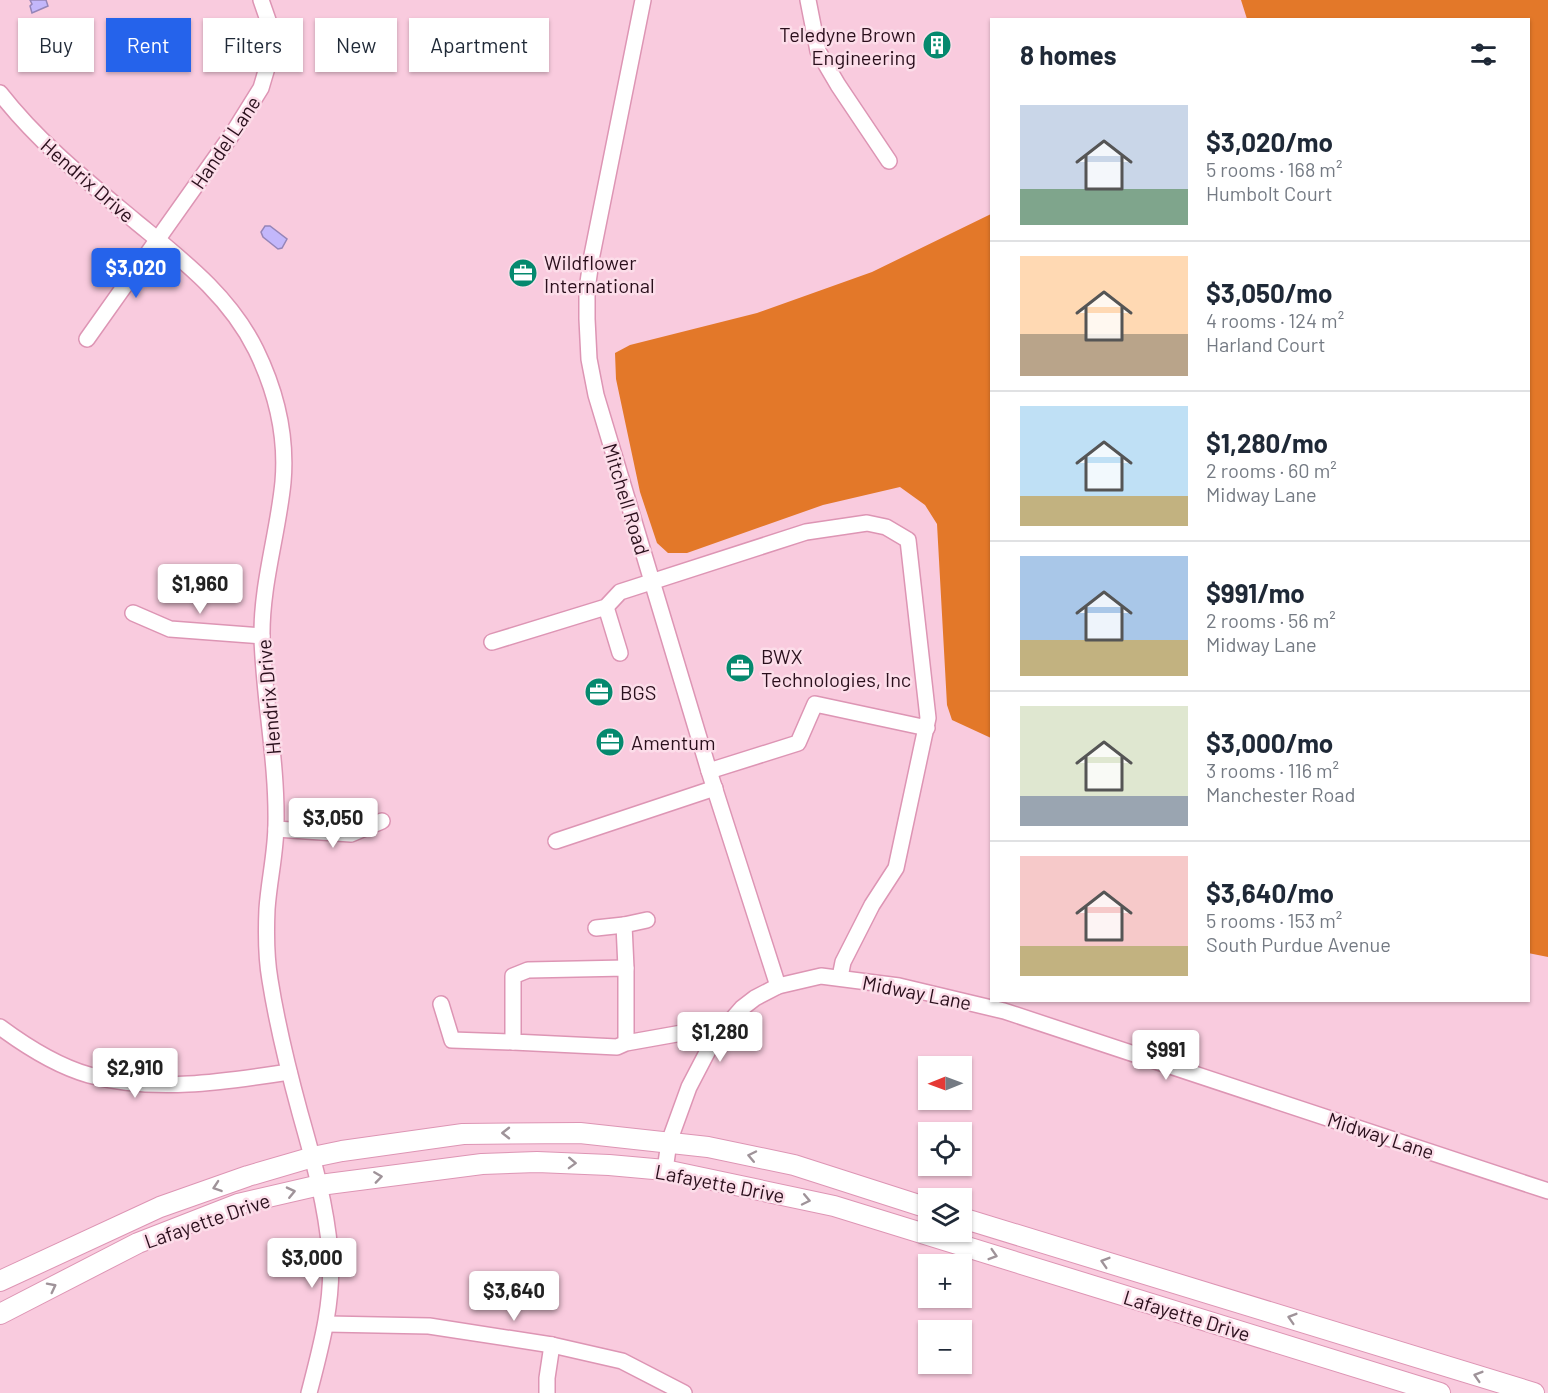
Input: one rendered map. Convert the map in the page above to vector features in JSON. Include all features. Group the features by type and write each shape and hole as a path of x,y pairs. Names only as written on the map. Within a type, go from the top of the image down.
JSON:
{"main road":[{"name":"Lafayette Drive","path":"0,1281 160,1207 248,1176 342,1150 463,1134 580,1133 718,1149 794,1165 918,1205"},
{"name":"Lafayette Drive","path":"0,1314 138,1243 238,1204 320,1185 482,1164 537,1162 609,1165 665,1170 834,1206 1440,1393"},
{"name":"Lafayette Drive","path":"972,1221 1534,1393"},
{"path":"1238,1331 1247,1304"}],"street":[{"name":"Handel Lane","path":"87,339 233,133 261,88 269,61 268,24 261,0"},
{"name":"Mitchell Road","path":"643,0 592,255 587,289 588,351 596,395 652,583 778,986"},
{"path":"808,0 818,51 889,161"},
{"name":"Hendrix Drive","path":"0,93 22,120 66,163 207,282 238,318 256,350 274,392 282,430 283,481 264,606 262,636 273,747 276,829 267,908 267,944 270,979 289,1072 320,1185 331,1254 327,1324 309,1393"},
{"path":"492,642 606,607 620,592 806,532 867,523 886,527 908,540 928,718 927,728 896,868 867,915 843,962 840,977"},
{"path":"606,607 620,653"},
{"path":"133,613 170,629 262,636"},
{"path":"709,771 798,742 815,704 927,728"},
{"path":"556,841 715,788"},
{"path":"276,829 351,834 382,821"},
{"path":"597,928 647,920"},
{"path":"624,925 626,1043"},
{"path":"513,1042 513,976 528,970 626,968"},
{"name":"Midway Lane","path":"665,1170 669,1142 689,1087 713,1041 742,1008 755,998 778,986 822,976 899,986 1004,1011 1548,1191"},
{"path":"441,1004 452,1040 617,1047 626,1043 694,1033 713,1041"},
{"path":"0,1027 22,1044 62,1064 88,1075 121,1081 175,1084 233,1081 289,1072"},
{"path":"327,1324 429,1326 552,1345 622,1361 684,1393"},
{"path":"547,1393 552,1345"}],"shaded area":[{"path":"30,0 46,0 48,6 32,13"},
{"path":"1241,0 1548,0 1548,957 1530,953 1530,18 1247,18"},
{"path":"990,214 990,738 952,720 947,705 937,524 925,505 900,487 823,505 687,553 668,553 657,543 640,492 616,379 615,353 630,345 757,313 872,272"},
{"path":"265,226 270,226 287,239 282,248 278,249 263,237 261,232"}],"place":[{"name":"Teledyne Brown Engineering","path":"937,45"},
{"name":"Wildflower International","path":"523,273"},
{"name":"BWX Technologies, Inc","path":"740,668"},
{"name":"BGS","path":"599,692"},
{"name":"Amentum","path":"610,742"}]}
